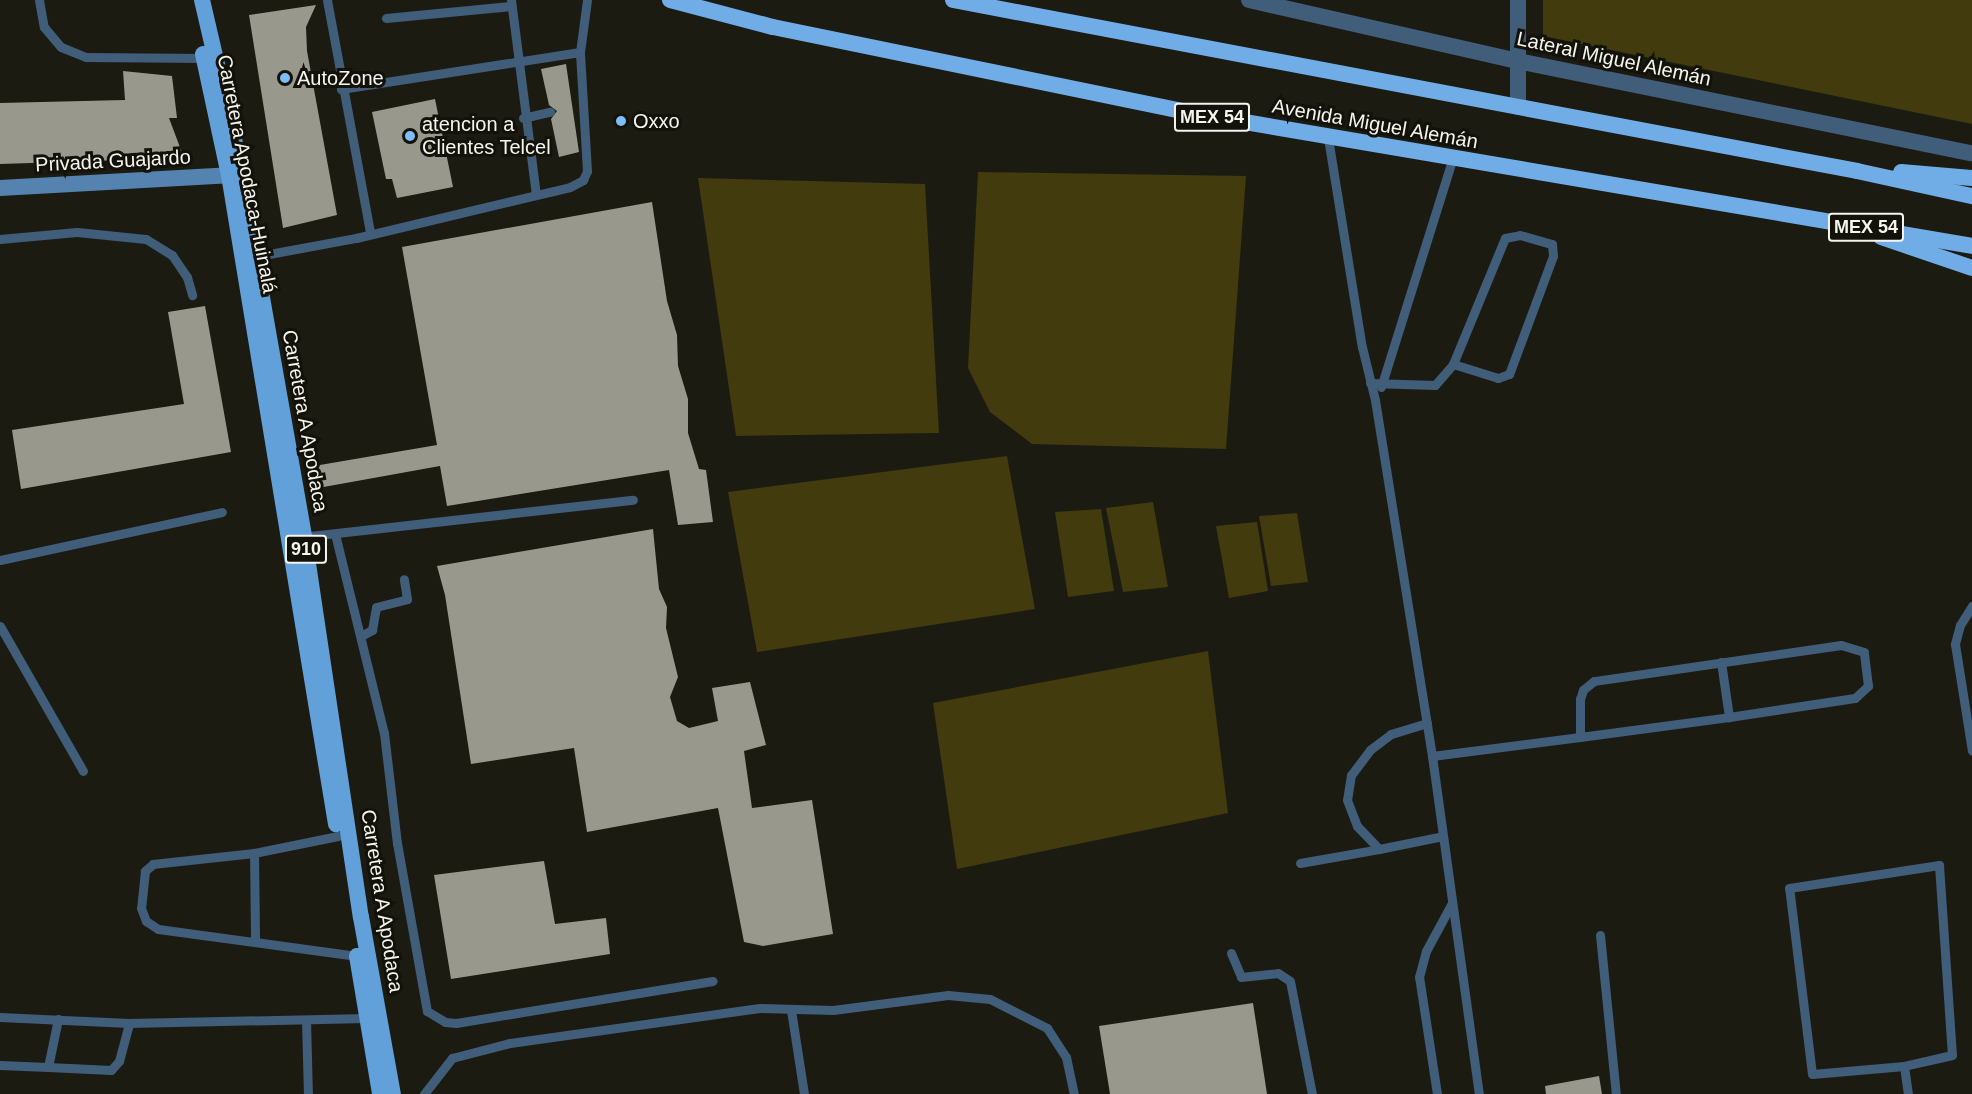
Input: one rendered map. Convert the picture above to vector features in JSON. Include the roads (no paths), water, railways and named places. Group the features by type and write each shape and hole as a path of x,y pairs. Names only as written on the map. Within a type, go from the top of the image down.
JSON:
{"highway":[{"name":"Avenida Miguel Alemán","path":"670,0 773,27 1328,138 1972,246"},
{"path":"953,0 1857,171 1972,196"},
{"path":"1857,171 1972,178"},
{"path":"1847,224 1952,264 1972,268"}],"main road":[{"name":"Carretera Apodaca-Huinalá","path":"198,3 204,58 248,257 297,538 338,836 380,1094"},
{"name":"910","path":"198,3 233,133 248,257"},
{"name":"Privada Guajardo","path":"0,188 229,175"},
{"name":"Carretera A Apodaca","path":"297,538 393,1094"}],"street":[{"name":"Lateral Miguel Alemán","path":"1250,0 1518,61 1972,155"},
{"path":"1518,0 1518,107"}],"lane":[{"path":"39,0 44,27 61,47 86,57 204,58"},
{"path":"327,0 341,89 370,233"},
{"path":"248,257 370,233 536,195 583,180 588,154 577,105 580,52 587,0"},
{"path":"386,18 511,3 523,118 536,195"},
{"path":"341,89 580,52"},
{"path":"523,118 550,112"},
{"path":"1328,138 1370,383 1376,400 1432,756 1479,1094"},
{"path":"1376,400 1383,384 1452,160"},
{"path":"0,239 77,232 146,239 165,249 177,261 192,295"},
{"path":"1370,383 1435,385 1453,364 1505,238 1520,235 1552,244 1553,256 1509,374 1498,378 1453,364"},
{"path":"297,538 633,501"},
{"path":"0,560 222,512"},
{"path":"335,534 384,733 397,843 427,1011 456,1023 713,981"},
{"path":"361,636 372,630 376,607 407,599 404,579"},
{"path":"1972,606 1960,625 1955,644 1972,751"},
{"path":"0,626 83,771"},
{"path":"1432,756 1580,737 1729,717 1855,698 1868,686 1868,668 1864,652 1841,645 1594,681 1583,690 1580,699 1580,737"},
{"path":"1722,663 1729,717"},
{"path":"1961,679 1972,677"},
{"path":"1379,849 1357,826 1347,800 1351,775 1370,750 1391,734 1427,723"},
{"path":"338,836 254,853 153,864 145,871 141,908 146,921 158,929 255,940 357,956"},
{"path":"1300,863 1443,836"},
{"path":"254,853 255,940"},
{"path":"1940,866 1952,1055 1904,1066 1812,1074 1789,888 1940,866"},
{"path":"1437,1094 1419,977 1426,951 1452,903"},
{"path":"1600,935 1616,1094"},
{"path":"1231,953 1236,974 1241,977 1278,973 1290,981 1312,1094"},
{"path":"424,1094 440,1070 462,1053 719,1013 760,1008 833,1010 931,995 990,999 1035,1020 1056,1038 1066,1057 1074,1094"},
{"path":"791,1010 804,1094"},
{"path":"0,1017 129,1023 367,1018"},
{"path":"48,1067 58,1019"},
{"path":"306,1020 309,1094"},
{"path":"0,1065 111,1070 119,1061 129,1023"},
{"path":"1904,1066 1908,1094"}],"place":[{"name":"AutoZone","path":"285,78"},
{"name":"Oxxo","path":"621,121"},
{"name":"atencion a Clientes Telcel","path":"410,136"}]}
